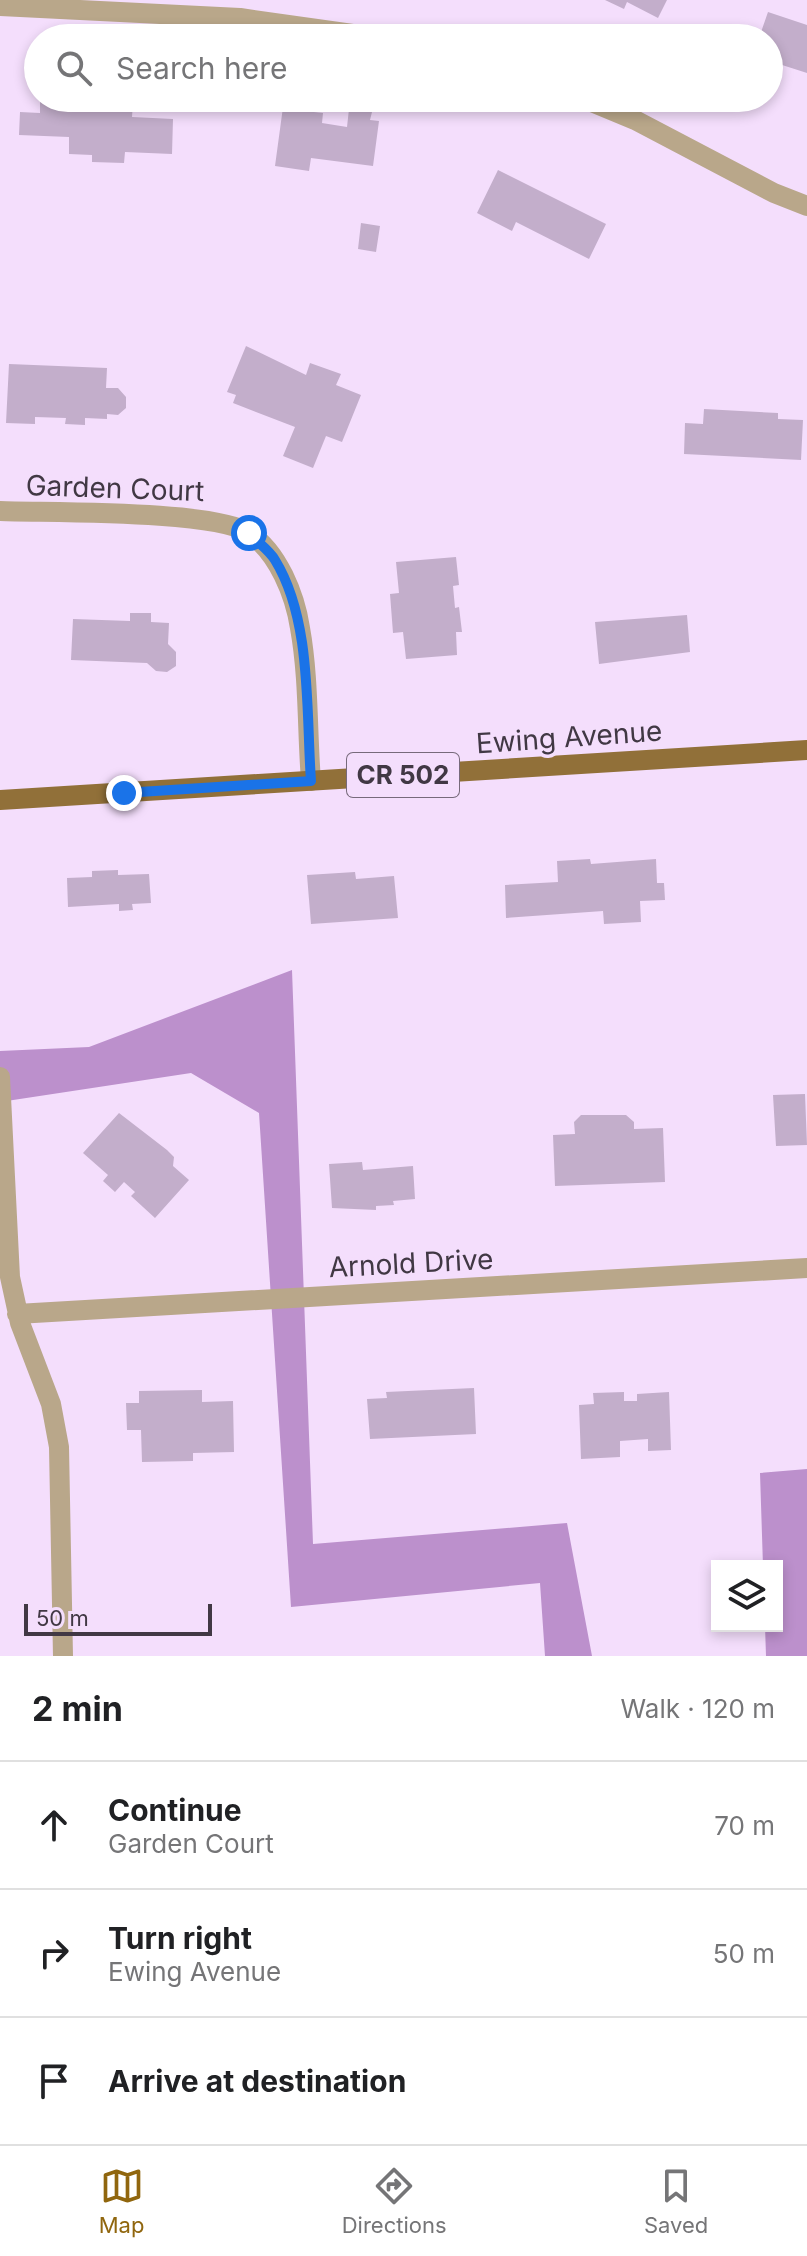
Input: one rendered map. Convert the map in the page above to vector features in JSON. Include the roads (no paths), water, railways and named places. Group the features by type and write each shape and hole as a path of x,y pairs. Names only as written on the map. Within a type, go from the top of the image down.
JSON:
{"main road":[{"name":"Ewing Avenue","path":"0,800 807,750"}],"street":[{"path":"0,6 38,4 240,18 282,24"},
{"path":"614,112 774,193 807,206"},
{"name":"Garden Court","path":"0,511 215,520 249,533 274,559 296,613 311,781"},
{"path":"0,1077 10,1277 17,1314 51,1404 59,1447 63,1656"},
{"name":"Arnold Drive","path":"17,1314 807,1268"}]}
